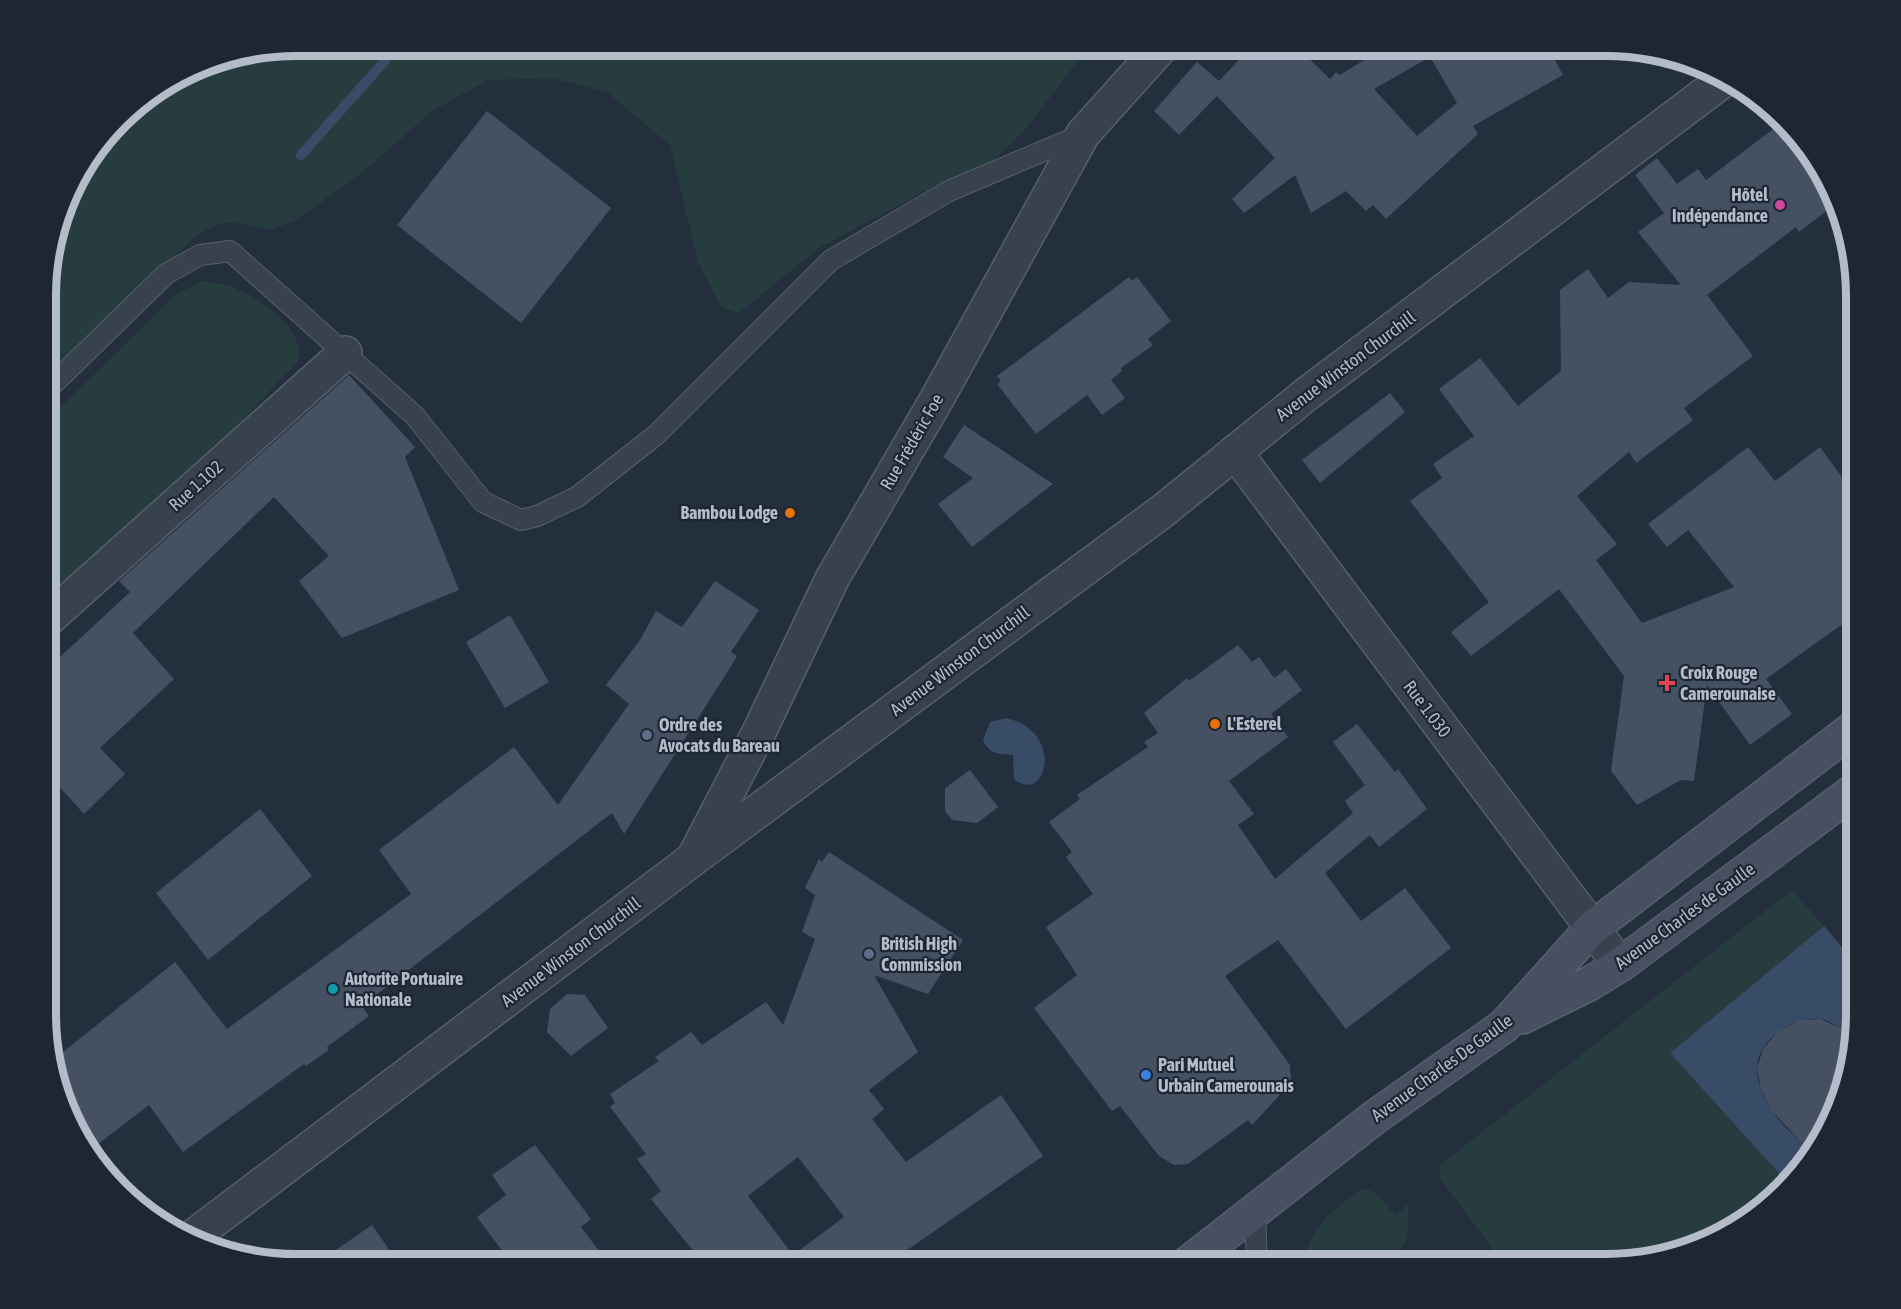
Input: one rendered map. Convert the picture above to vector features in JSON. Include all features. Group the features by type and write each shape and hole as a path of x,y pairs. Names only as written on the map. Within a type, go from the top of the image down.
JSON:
{"main road":[{"name":"Avenue Charles De Gaulle","path":"1200,1254 1375,1117 1504,1026 1591,929 1846,735"},
{"name":"Avenue Charles de Gaulle","path":"1504,1026 1589,984 1620,965 1846,797"}],"street":[{"name":"Rue Frédéric Foe","path":"693,859 760,730 832,579 944,387 1083,134 1152,56"},
{"name":"Avenue Winston Churchill","path":"198,1233 693,859 1164,510 1308,393 1719,84"},
{"name":"Rue 1.102","path":"56,612 345,352"},
{"name":"Rue 1.030","path":"1235,452 1620,965"}],"lane":[{"path":"56,381 166,274 200,255 230,250 415,416 483,502 521,520 537,516 577,497 656,435 831,260 949,190 1083,134"},
{"path":"1255,1212 1257,1254"}],"green space":[{"path":"279,56 1082,56 1025,130 993,161 935,186 819,248 739,313 721,307 698,262 670,145 607,92 552,78 488,80 432,111 363,172 295,221 270,230 235,222 219,224 197,235 56,375 56,279 60,248 68,218 80,189 105,149 137,115 175,88 218,68 248,60"},
{"path":"202,281 223,284 245,293 268,307 288,326 295,337 298,361 210,455 56,598 56,412 175,295"},
{"path":"1792,890 1824,926 1670,1053 1782,1176 1764,1194 1739,1213 1698,1235 1653,1249 1606,1254 1536,1254 1533,1251 1497,1254 1441,1180 1440,1165"},
{"path":"1364,1188 1376,1193 1395,1215 1409,1204 1407,1240 1395,1254 1307,1254 1317,1229 1344,1203"}],"water":[{"path":"1006,718 1025,725 1037,737 1043,750 1044,764 1041,775 1035,783 1025,785 1014,779 1013,755 995,752 988,748 983,740 990,722"},
{"path":"1824,926 1846,952 1845,1032 1829,1021 1809,1019 1798,1021 1769,1040 1759,1058 1757,1069 1759,1082 1768,1105 1784,1126 1806,1145 1782,1176 1670,1053"}],"building":[{"path":"1243,56 1306,56 1330,79 1336,72 1340,75 1370,56 1553,56 1563,75 1473,126 1478,134 1386,219 1373,205 1366,211 1346,191 1311,213 1295,175 1244,213 1232,199 1275,158 1217,96 1179,135 1154,111 1197,62 1219,81","holes":["1430,57 1457,103 1417,136 1374,89"]},
{"path":"487,111 611,208 521,323 397,225"},
{"path":"1776,127 1805,162 1829,209 1799,232 1796,227 1707,295 1753,356 1684,408 1693,420 1636,463 1629,452 1577,496 1617,544 1596,560 1642,623 1734,587 1688,530 1667,547 1648,524 1748,447 1775,481 1820,447 1846,483 1846,621 1766,679 1792,714 1750,745 1707,685 1694,781 1681,780 1637,805 1611,771 1624,676 1559,589 1471,656 1451,632 1489,602 1410,501 1442,478 1433,464 1474,436 1439,389 1480,358 1518,406 1561,371 1560,290 1588,269 1608,298 1629,282 1681,285 1638,232 1664,213 1635,175 1657,158 1677,184 1698,169 1706,180"},
{"path":"1129,277 1132,281 1137,277 1171,321 1148,339 1153,345 1121,368 1122,371 1111,380 1125,398 1102,415 1087,395 1036,434 997,384 1001,381 997,376"},
{"path":"349,375 415,447 405,457 459,590 342,638 299,581 329,556 274,497 133,633 174,679 100,748 125,774 84,814 56,783 56,661 130,592 119,581"},
{"path":"1390,393 1405,412 1320,483 1302,460"},
{"path":"964,425 1053,484 972,547 938,504 973,478 943,457"},
{"path":"715,581 759,610 731,652 737,656 624,834 612,813 362,1006 369,1016 327,1047 329,1050 306,1066 304,1064 183,1152 149,1105 95,1146 80,1120 68,1091 59,1055 175,962 227,1029 411,894 379,850 514,747 558,805 629,704 606,685 640,640 656,611 682,627"},
{"path":"510,615 549,682 505,708 466,642"},
{"path":"1238,645 1252,662 1259,657 1274,678 1286,669 1302,690 1271,714 1288,737 1229,781 1254,814 1238,825 1275,879 1353,813 1345,801 1365,785 1333,742 1357,724 1395,772 1398,769 1427,809 1379,847 1370,835 1325,873 1361,921 1405,888 1451,948 1346,1029 1278,940 1225,976 1290,1065 1291,1083 1252,1125 1248,1120 1188,1164 1174,1165 1159,1156 1120,1106 1112,1111 1034,1008 1077,975 1046,927 1093,894 1066,857 1072,852 1049,822 1080,799 1077,795 1148,747 1144,742 1158,733 1144,713 1187,678 1189,681"},
{"path":"970,770 998,807 977,823 952,820 945,811 945,788"},
{"path":"260,809 312,876 208,960 156,893"},
{"path":"829,852 963,940 928,994 874,975 918,1052 869,1090 884,1109 872,1119 906,1162 1001,1095 1043,1156 901,1254 794,1254 844,1217 798,1157 748,1196 792,1254 696,1254 651,1199 661,1191 637,1159 646,1154 610,1107 615,1103 610,1094 659,1061 655,1057 691,1032 702,1045 766,1002 783,1025 815,939 802,932 815,895 805,888 819,859 822,862"},
{"path":"567,994 585,995 608,1028 571,1056 547,1032 550,1009"},
{"path":"1820,1019 1845,1031 1841,1061 1833,1091 1821,1120 1806,1145 1771,1110 1761,1090 1757,1068 1763,1049 1778,1031 1800,1020"},
{"path":"535,1145 591,1219 581,1227 601,1254 505,1254 477,1217 506,1195 492,1175"},
{"path":"372,1225 392,1254 330,1254"}],"waterway":[{"path":"301,155 388,56"}],"place":[{"name":"Hôtel Indépendance","path":"1780,205"},
{"name":"Bambou Lodge","path":"790,513"},
{"name":"Croix Rouge Camerounaise","path":"1667,683"},
{"name":"L'Esterel","path":"1215,724"},
{"name":"Ordre des Avocats du Bareau","path":"647,735"},
{"name":"British High Commission","path":"869,954"},
{"name":"Autorite Portuaire Nationale","path":"333,989"},
{"name":"Pari Mutuel Urbain Camerounais","path":"1146,1075"}]}
